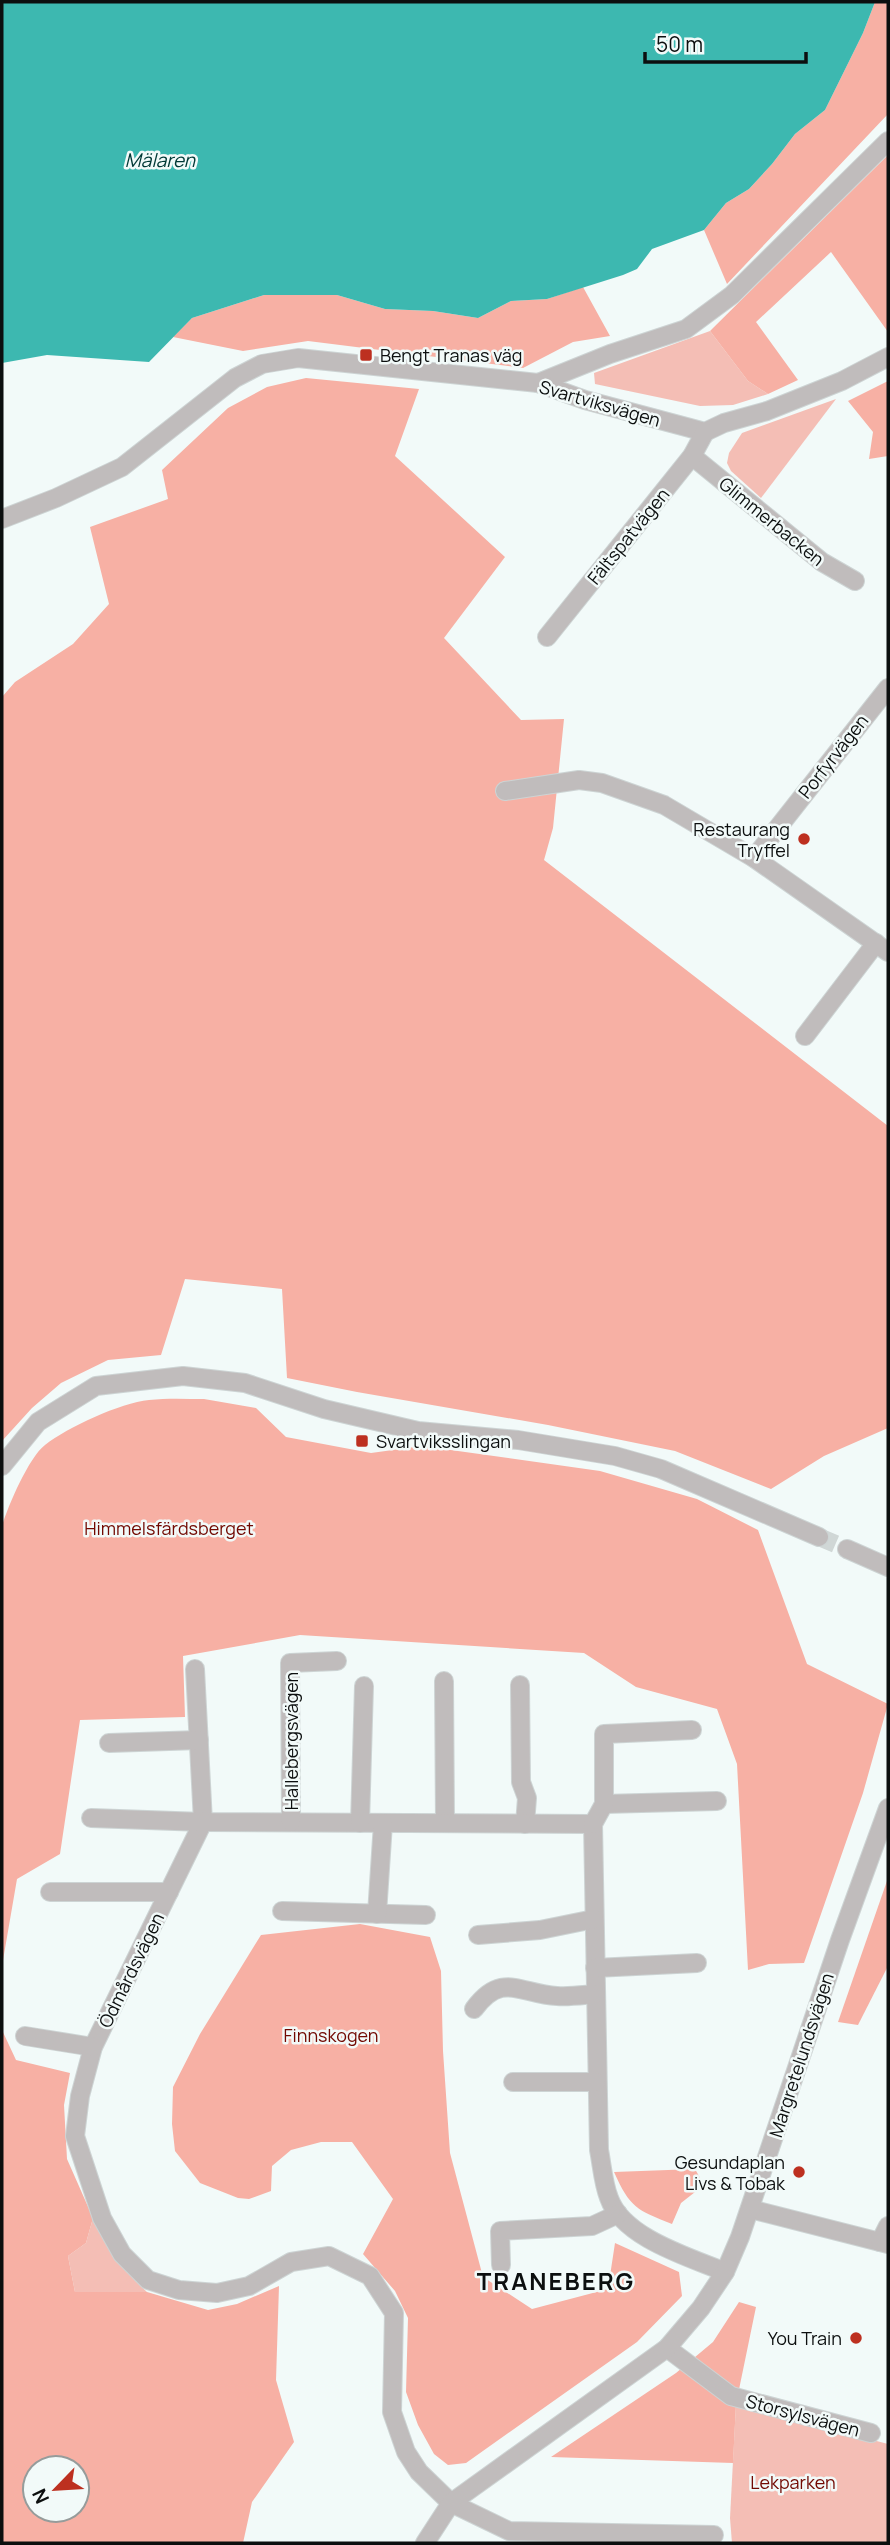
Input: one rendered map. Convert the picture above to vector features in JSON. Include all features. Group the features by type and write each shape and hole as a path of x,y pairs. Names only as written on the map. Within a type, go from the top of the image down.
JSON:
{"street":[{"path":"538,383 610,354 687,329 732,295 888,141"},
{"path":"705,432 842,381 888,357"},
{"name":"Svartviksvägen","path":"2,519 56,498 122,467 235,378 261,364 298,358 538,383 585,401 705,432"},
{"name":"Fältspatvägen","path":"547,637 692,456 705,432"},
{"name":"Glimmerbacken","path":"692,456 822,562 855,582"},
{"name":"Porfyrvägen","path":"754,858 888,688"},
{"path":"505,791 579,780 602,783 664,805 754,858 882,948 805,1037"},
{"path":"2,1466 38,1422 96,1386 183,1376 245,1383 324,1409 418,1431 518,1440 615,1456 685,1479 819,1537"},
{"path":"848,1549 888,1567"},
{"name":"Hallebergsvägen","path":"291,1822 290,1663 337,1661"},
{"name":"Ödmårdsvägen","path":"195,1669 203,1822 93,2047 80,2096 75,2136 102,2218 122,2254 148,2280 178,2290 216,2293 249,2286 291,2262 329,2256 370,2276 394,2313 393,2412 406,2452 419,2472 451,2503 508,2537"},
{"path":"444,1681 444,1823"},
{"path":"520,1685 521,1782 527,1798 525,1824"},
{"path":"360,1823 363,1686"},
{"path":"692,1730 604,1734 604,1804 593,1824 598,2150 609,2199 630,2227 663,2246 725,2272"},
{"path":"109,1743 199,1740"},
{"path":"604,1804 717,1801"},
{"name":"Margretelundsvägen","path":"425,2543 451,2503 667,2348 701,2308 725,2272 750,2209 839,1940 888,1808"},
{"path":"90,1818 203,1822"},
{"name":"Hallebergsvägen","path":"203,1822 593,1824"},
{"path":"377,1914 383,1823"},
{"name":"Ödmårdsvägen","path":"50,1892 169,1892"},
{"path":"282,1911 426,1915"},
{"path":"478,1935 540,1930 594,1919"},
{"path":"595,1968 697,1963"},
{"path":"474,2008 485,1994 501,1986 557,1996 595,1994"},
{"name":"Ödmårdsvägen","path":"24,2036 93,2047"},
{"path":"513,2082 596,2082"},
{"path":"750,2209 886,2237"},
{"path":"501,2265 499,2231 592,2226 618,2214"},
{"name":"Storsylsvägen","path":"667,2348 731,2396 871,2433"},
{"path":"508,2537 714,2535"}],"green space":[{"path":"875,2 888,2 888,114 727,284 704,230 726,203 749,189 795,134 825,110 863,33"},
{"path":"888,155 888,332 831,252 756,322 798,380 768,394 748,381 710,331"},
{"path":"583,287 610,336 573,342 523,368 308,341 243,351 173,337 192,318 264,295 337,295 385,309 433,311 478,318 511,301 547,299"},
{"path":"710,331 748,381 768,394 733,405 700,406 595,384 594,373"},
{"path":"306,378 419,389 395,456 505,557 444,638 521,720 564,719 553,828 544,860 888,1126 888,1428 824,1456 771,1489 675,1451 287,1378 282,1289 185,1279 161,1355 108,1360 61,1383 32,1408 2,1441 2,697 15,682 73,644 109,604 90,527 168,499 162,470 228,408 267,387"},
{"path":"888,381 888,456 869,459 873,432 848,401"},
{"path":"836,399 761,498 731,471 727,463 729,453 742,433"},
{"name":"Himmelsfärdsberget","path":"204,1399 256,1408 286,1437 371,1453 422,1446 600,1471 697,1499 758,1530 807,1664 888,1704 863,1793 804,1963 769,1964 748,1970 737,1764 717,1709 636,1687 584,1653 300,1635 183,1656 185,1717 80,1720 60,1854 17,1879 2,1966 2,1526 5,1517 32,1460 45,1445 67,1431 109,1411 137,1402"},
{"path":"888,1878 888,1966 858,2025 838,2022"},
{"name":"Finnskogen","path":"360,1924 430,1937 441,1971 450,2153 483,2277 532,2309 608,2289 615,2243 679,2272 682,2296 637,2342 466,2463 448,2465 434,2454 418,2425 406,2392 408,2318 395,2291 363,2254 393,2199 352,2142 321,2142 291,2150 272,2166 271,2191 249,2199 238,2198 200,2183 175,2151 172,2124 173,2087 200,2034 261,1935"},
{"path":"2,2030 16,2060 70,2073 64,2105 67,2159 93,2218 86,2243 68,2256 75,2292 147,2292 208,2310 237,2304 279,2286 276,2380 294,2442 252,2502 243,2543 2,2543"},
{"path":"695,2169 704,2185 681,2203 672,2224 642,2211 630,2201 614,2172"},
{"path":"93,2218 117,2258 147,2292 75,2292 68,2256 86,2243"},
{"path":"739,2302 756,2307 736,2404 733,2463 551,2457 676,2373 713,2342"},
{"name":"Lekparken","path":"736,2404 888,2444 888,2543 732,2543 730,2518"}],"water":[{"name":"Mälaren","path":"2,2 875,2 863,33 825,110 795,134 749,189 726,203 704,230 652,249 637,269 623,275 547,299 511,301 478,318 433,311 385,309 337,295 264,295 192,318 149,362 47,355 2,363"}],"tunnel":[{"path":"819,1537 847,1549"}],"place":[{"name":"Bengt Tranas väg","path":"366,355"},
{"name":"Restaurang Tryffel","path":"804,839"},
{"name":"Svartviksslingan","path":"362,1441"},
{"name":"Gesundaplan Livs & Tobak","path":"799,2172"},
{"name":"You Train","path":"856,2338"}],"district":[{"name":"TRANEBERG","path":"556,2280"}]}
